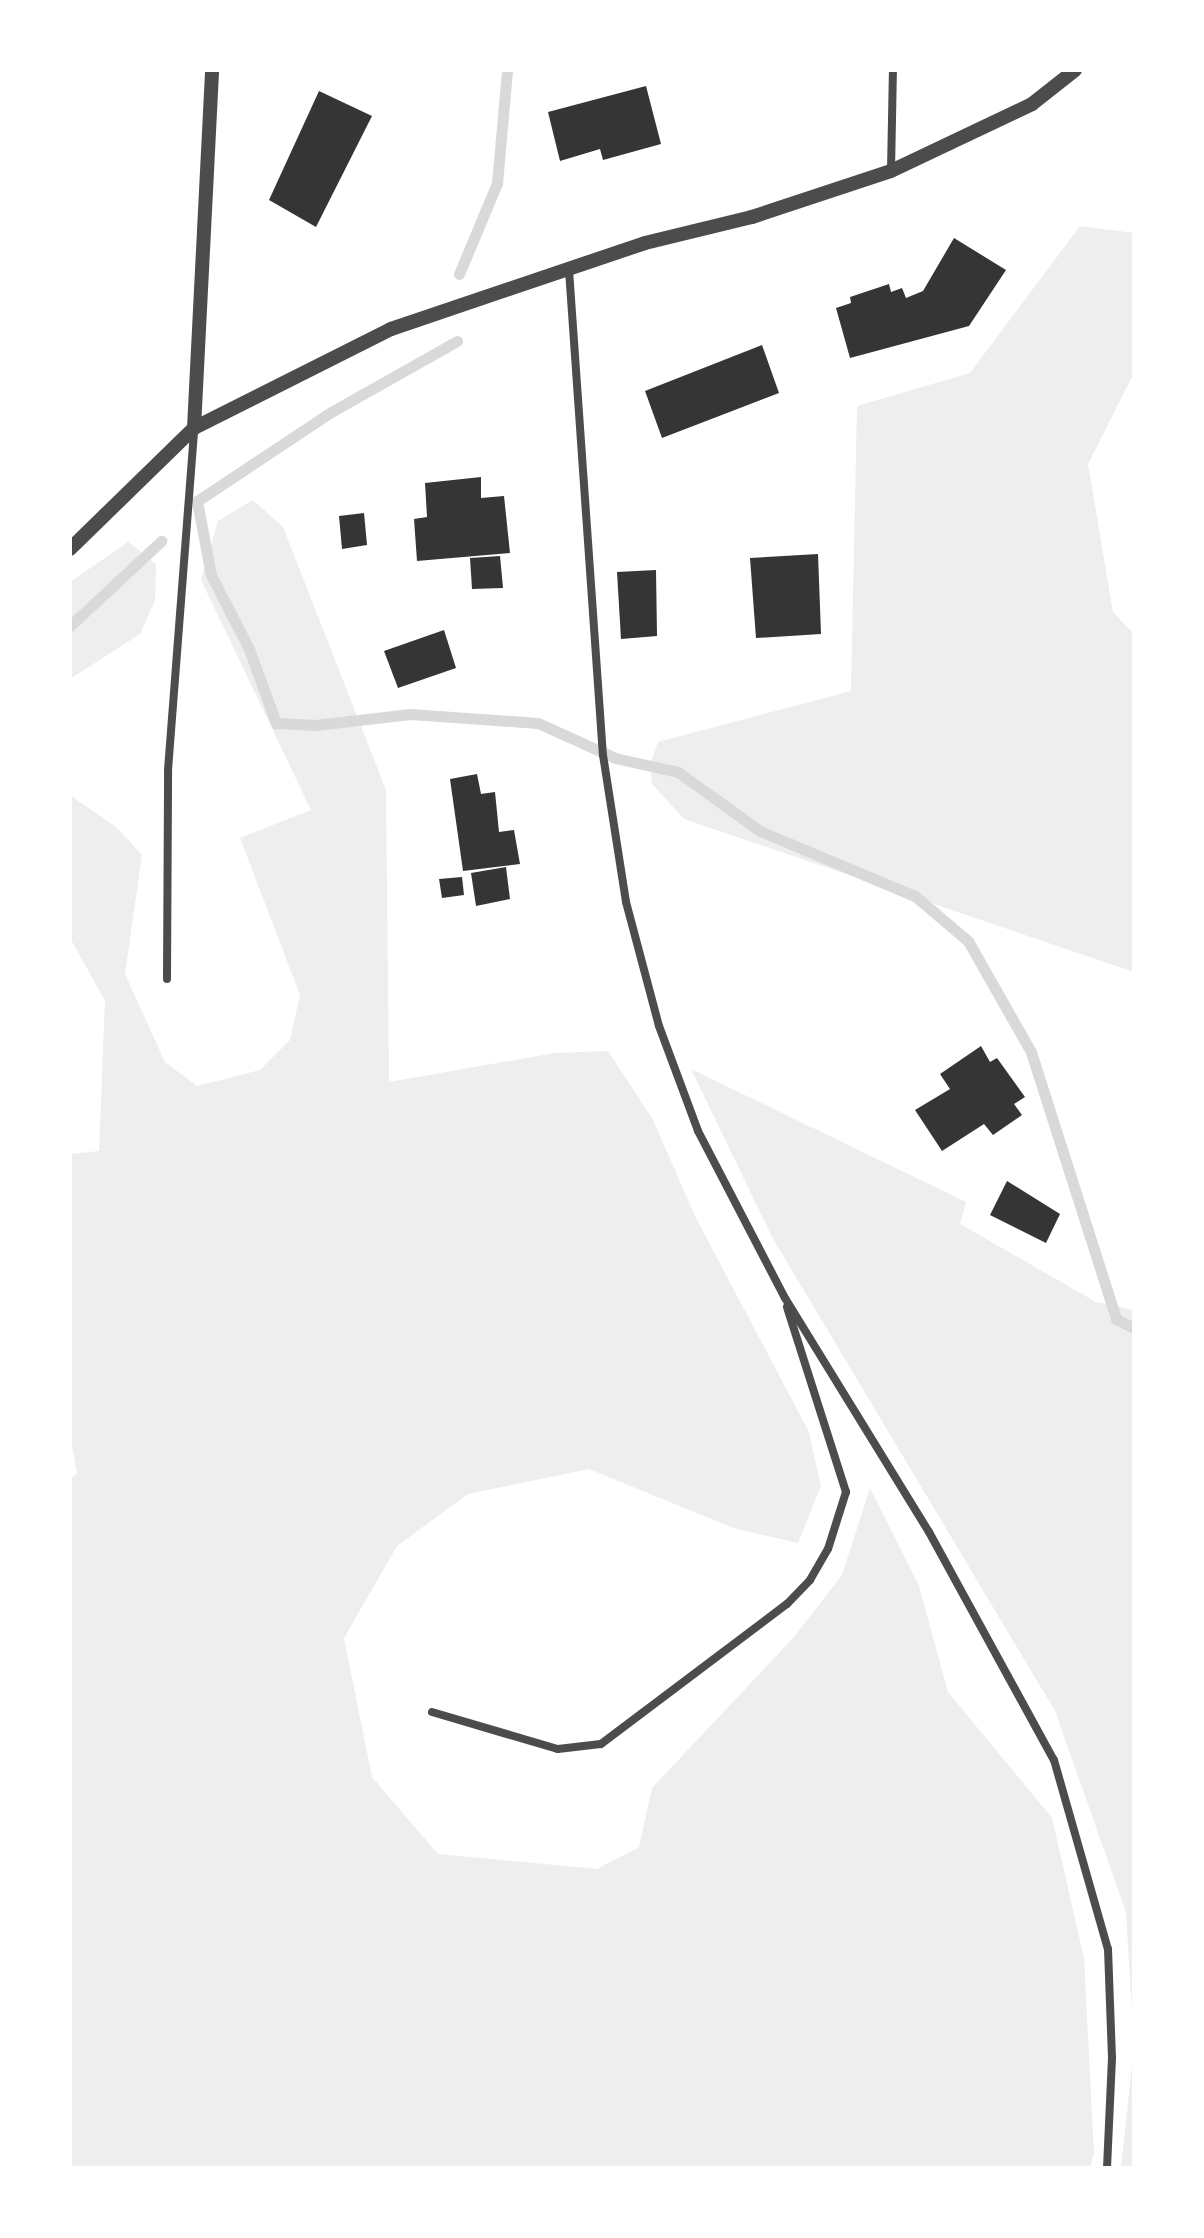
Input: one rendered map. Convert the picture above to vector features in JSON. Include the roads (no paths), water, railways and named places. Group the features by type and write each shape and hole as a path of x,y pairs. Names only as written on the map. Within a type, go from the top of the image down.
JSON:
{"street":[{"path":"167,979 168,770 194,428 212,70"},
{"path":"891,171 893,70"},
{"path":"70,549 194,428 391,329 569,270 891,171 1032,104 1075,70"},
{"path":"569,270 603,755 626,902 659,1026 698,1131 785,1298 929,1532 1054,1760 1108,1949 1112,2058 1107,2168"},
{"path":"432,1712 558,1749 601,1744 787,1604 810,1580 828,1549 846,1492 785,1298"}],"waterway":[{"path":"459,274 497,183 507,70"},
{"path":"457,341 331,412 197,501 211,575 249,649 276,723 315,725 410,714 538,723 615,758 678,772 760,831 915,896 968,941 1031,1052 1116,1319 1134,1328"},
{"path":"70,626 161,541"}]}
